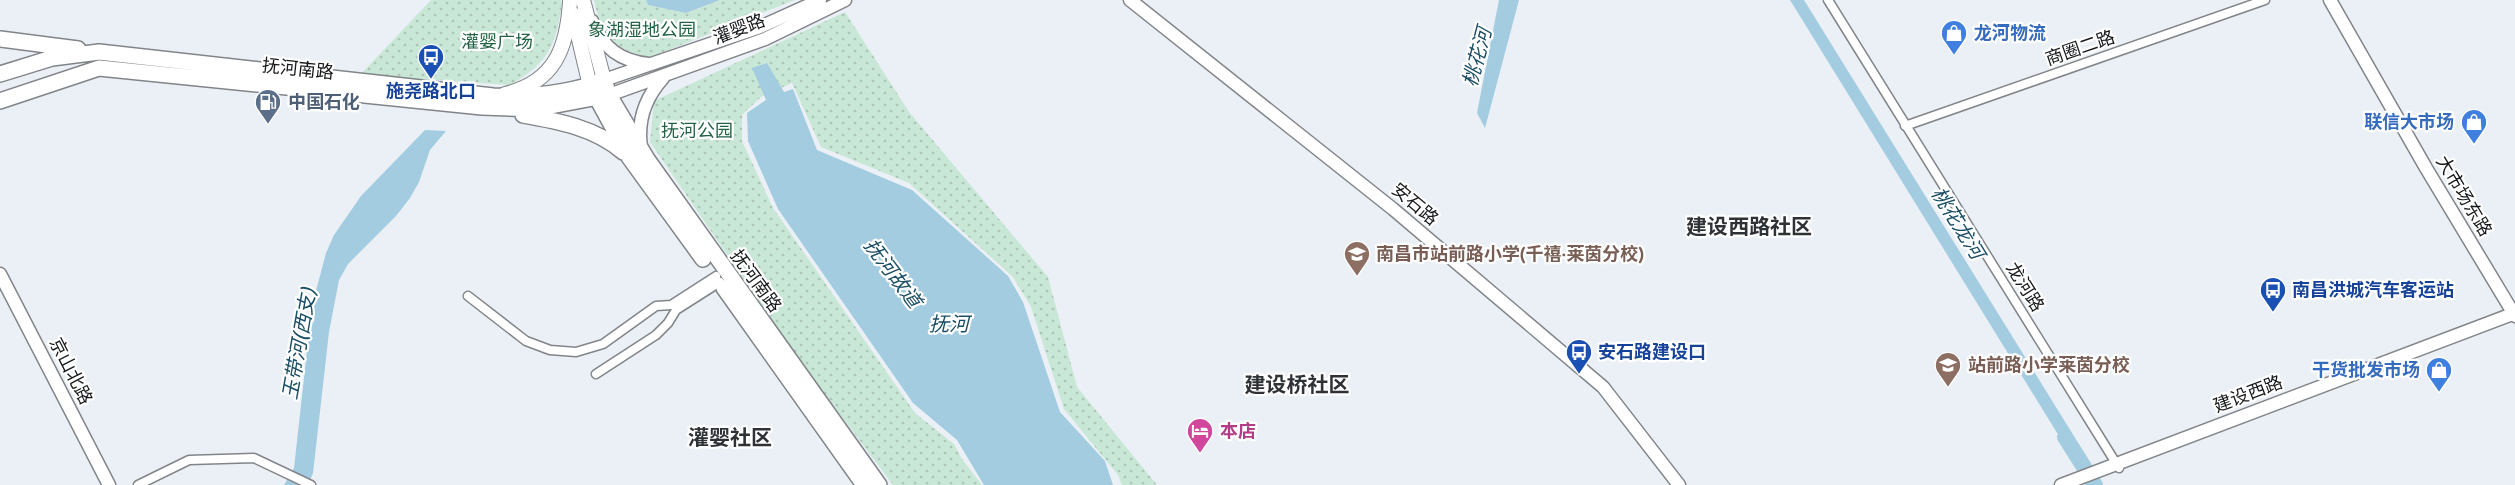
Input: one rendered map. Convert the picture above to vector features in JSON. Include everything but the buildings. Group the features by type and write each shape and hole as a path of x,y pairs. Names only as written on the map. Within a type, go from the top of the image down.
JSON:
{"highway":[{"path":"0,39 99,52"},
{"name":"抚河南路","path":"0,74 52,58 99,52 535,109 600,90 636,154 718,279 864,485"},
{"name":"抚河南路","path":"0,101 99,68 487,102"},
{"path":"487,102 599,135 636,154"},
{"name":"抚河南路","path":"636,154 712,254 879,485"}],"main road":[{"path":"577,0 600,90"},
{"path":"487,102 515,91 545,75 556,61 565,42 577,0"}],"street":[{"path":"577,0 601,38 615,54 634,62 653,64"},
{"name":"灌婴路","path":"600,90 653,64 760,27 820,0"},
{"name":"灌婴路","path":"600,90 664,77 765,39 845,0"},
{"name":"安石路","path":"1130,0 1393,209 1603,387 1679,485"},
{"name":"龙河路","path":"1828,0 2119,466"},
{"name":"商圈二路","path":"1905,126 2265,0"},
{"name":"大市场东路","path":"2330,0 2426,168 2515,315"},
{"path":"636,154 647,99 664,77"},
{"name":"京山北路","path":"0,274 109,485"},
{"path":"468,296 526,341 550,350 576,352 603,344 656,306 671,305 718,279"},
{"path":"596,374 656,335 668,323 676,310 718,279"},
{"name":"建设西路","path":"2061,485 2119,466 2515,315"},
{"path":"138,485 189,460 255,458 311,485"},
{"name":"建设西路","path":"2079,485 2119,466"}],"green space":[{"name":"灌婴广场","path":"431,0 561,0 562,5 556,32 548,52 533,69 510,85 360,75"},
{"name":"象湖湿地公园","path":"594,0 646,0 648,5 686,13 720,0 795,0 651,57 628,51 612,40 601,23"},
{"name":"抚河公园","path":"845,12 909,112 1048,277 1077,387 1157,485 1122,485 1118,475 1064,409 1031,307 1013,277 909,183 821,147 792,83 761,97 742,115 742,141 773,208 915,413 954,444 962,459 982,485 893,485 800,361 650,142 654,101"}],"water":[{"path":"646,0 720,0 686,13 648,5"},
{"path":"1499,0 1519,0 1485,128 1477,113"},
{"path":"1790,0 1804,0 2072,433 2080,470"},
{"name":"抚河","path":"767,63 784,92 793,89 817,150 912,190 1008,276 1023,302 1060,412 1105,461 1113,485 984,485 957,440 913,403 778,209 748,141 747,113 766,100 752,68"},
{"path":"425,130 446,131 430,150 419,182 410,198 396,216 348,264 339,280 329,332 313,473 308,485 284,485 294,468 312,306 326,253 334,235 361,196"}],"waterway":[{"name":"桃花龙河","path":"2065,437 2084,467"},
{"name":"桃花龙河","path":"2092,481 2095,485"}],"place":[{"name":"龙河物流","path":"1954,56"},
{"name":"施尧路北口","path":"431,80"},
{"name":"中国石化","path":"268,125"},
{"name":"联信大市场","path":"2474,145"},
{"name":"南昌市站前路小学(千禧·莱茵分校)","path":"1357,277"},
{"name":"南昌洪城汽车客运站","path":"2273,313"},
{"name":"安石路建设口","path":"1579,375"},
{"name":"站前路小学莱茵分校","path":"1948,388"},
{"name":"干货批发市场","path":"2439,393"},
{"name":"本店","path":"1200,454"}],"district":[{"name":"建设西路社区","path":"1749,227"},
{"name":"建设桥社区","path":"1297,385"},
{"name":"灌婴社区","path":"730,438"}],"water label":[{"name":"桃花河","path":"1477,57"},
{"name":"抚河故道","path":"893,273"},
{"name":"玉带河(西支)","path":"299,344"}]}
